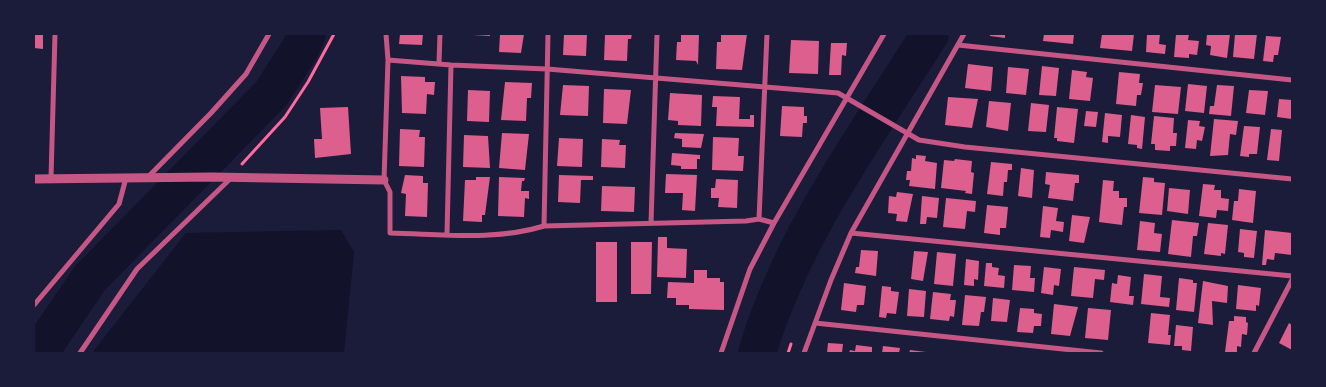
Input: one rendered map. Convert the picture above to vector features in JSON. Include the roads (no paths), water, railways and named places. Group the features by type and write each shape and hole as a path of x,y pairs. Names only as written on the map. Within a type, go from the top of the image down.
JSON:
{"street":[{"path":"51,178 55,34"},
{"path":"148,177 212,113 246,74 269,34"},
{"path":"386,34 388,60 384,180 390,192 390,233 505,233 528,231 544,226 746,221 759,219 774,223"},
{"path":"439,63 440,34"},
{"path":"544,226 548,34"},
{"path":"651,223 657,34"},
{"path":"759,219 767,34"},
{"path":"721,353 750,269 774,223 884,34"},
{"path":"804,353 852,233 964,34"},
{"path":"958,45 1292,80"},
{"path":"388,60 547,69 838,93 848,97 896,128 919,140 965,147 1292,179"},
{"path":"447,234 451,65"},
{"path":"34,179 212,177 384,180"},
{"path":"34,305 118,204 126,178"},
{"path":"80,353 137,269 231,178"},
{"path":"852,233 1292,276"},
{"path":"1254,353 1292,280"},
{"path":"815,323 1101,353"}],"waterway":[{"path":"39,353 90,278 271,94 300,49 307,34"},
{"path":"757,353 772,310 810,228 856,149 930,34"},
{"path":"185,166 201,164"}]}
